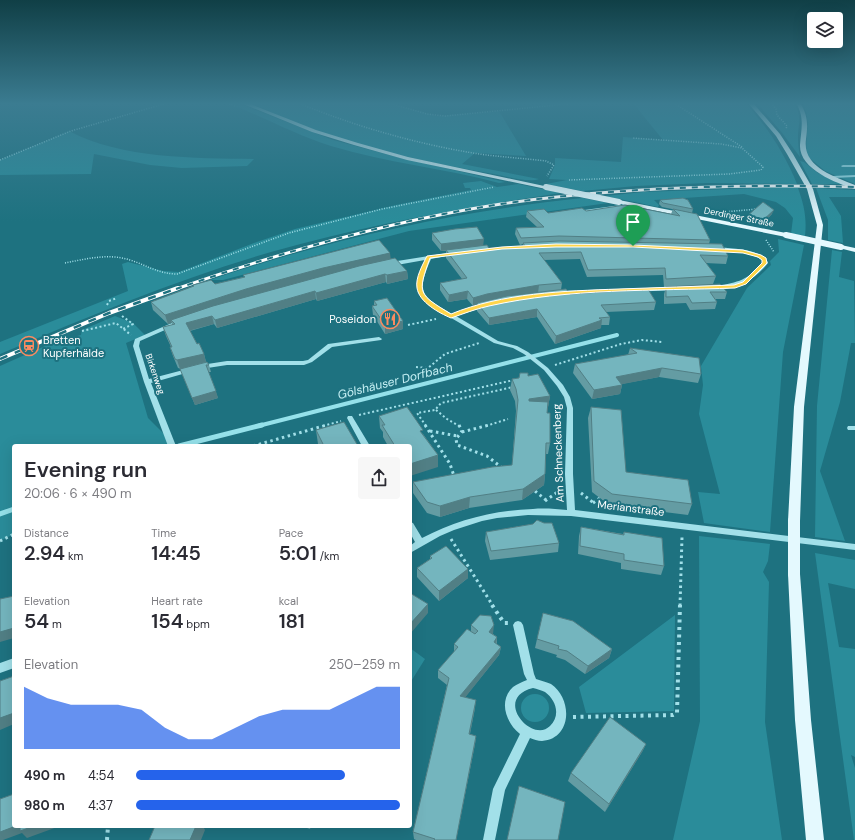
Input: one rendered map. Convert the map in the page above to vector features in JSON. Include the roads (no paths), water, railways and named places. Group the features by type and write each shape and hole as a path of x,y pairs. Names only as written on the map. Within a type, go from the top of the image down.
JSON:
{"main road":[{"name":"Derdinger Straße","path":"350,142 407,158 855,250"},
{"path":"783,142 810,189 820,225 799,407 794,521 794,574 803,720 815,840"},
{"path":"802,142 804,155 819,170 855,187"}],"street":[{"path":"843,166 855,166"},
{"path":"832,177 855,176"},
{"path":"571,213 622,206 626,204"},
{"path":"705,288 735,286 745,283 765,263 764,259 759,256 743,251 711,249"},
{"path":"381,266 461,252"},
{"name":"Am Schneckenberg","path":"428,257 419,280 419,289 423,296 431,304 462,323 490,338 515,347 526,353 546,369 560,385 567,397 570,408 569,474 571,513"},
{"path":"552,294 682,289"},
{"path":"451,316 488,304"},
{"name":"Birkenweg","path":"171,442 147,382 136,346 137,340 184,320"},
{"path":"147,382 205,366 227,363 304,363 310,361 330,345 379,339"},
{"path":"350,418 365,444"},
{"name":"Merianstraße","path":"412,549 445,530 465,523 496,515 528,512 571,513 855,547"},
{"path":"412,529 420,543"},
{"path":"518,625 533,683"},
{"path":"0,668 12,664"},
{"path":"533,683 541,684 554,692 562,706 563,714 557,728 543,735 535,735 527,732 513,719 510,711 510,702 513,694 518,688 525,684 533,683"},
{"path":"489,840 499,788 527,732"}],"waterway":[{"name":"Gölshäuser Dorfbach","path":"258,426 617,335"},
{"name":"Gölshäuser Dorfbach","path":"187,444 262,425"},
{"name":"Gölshäuser Dorfbach","path":"0,514 12,510"}],"railway":[{"path":"176,289 256,262 337,239 418,219 501,204 545,198 634,190 766,186 855,187"},
{"path":"0,359 109,313 178,288"}],"place":[{"name":"Poseidon","path":"390,319"},
{"name":"Bretten Kupferhälde","path":"29,346"}]}
